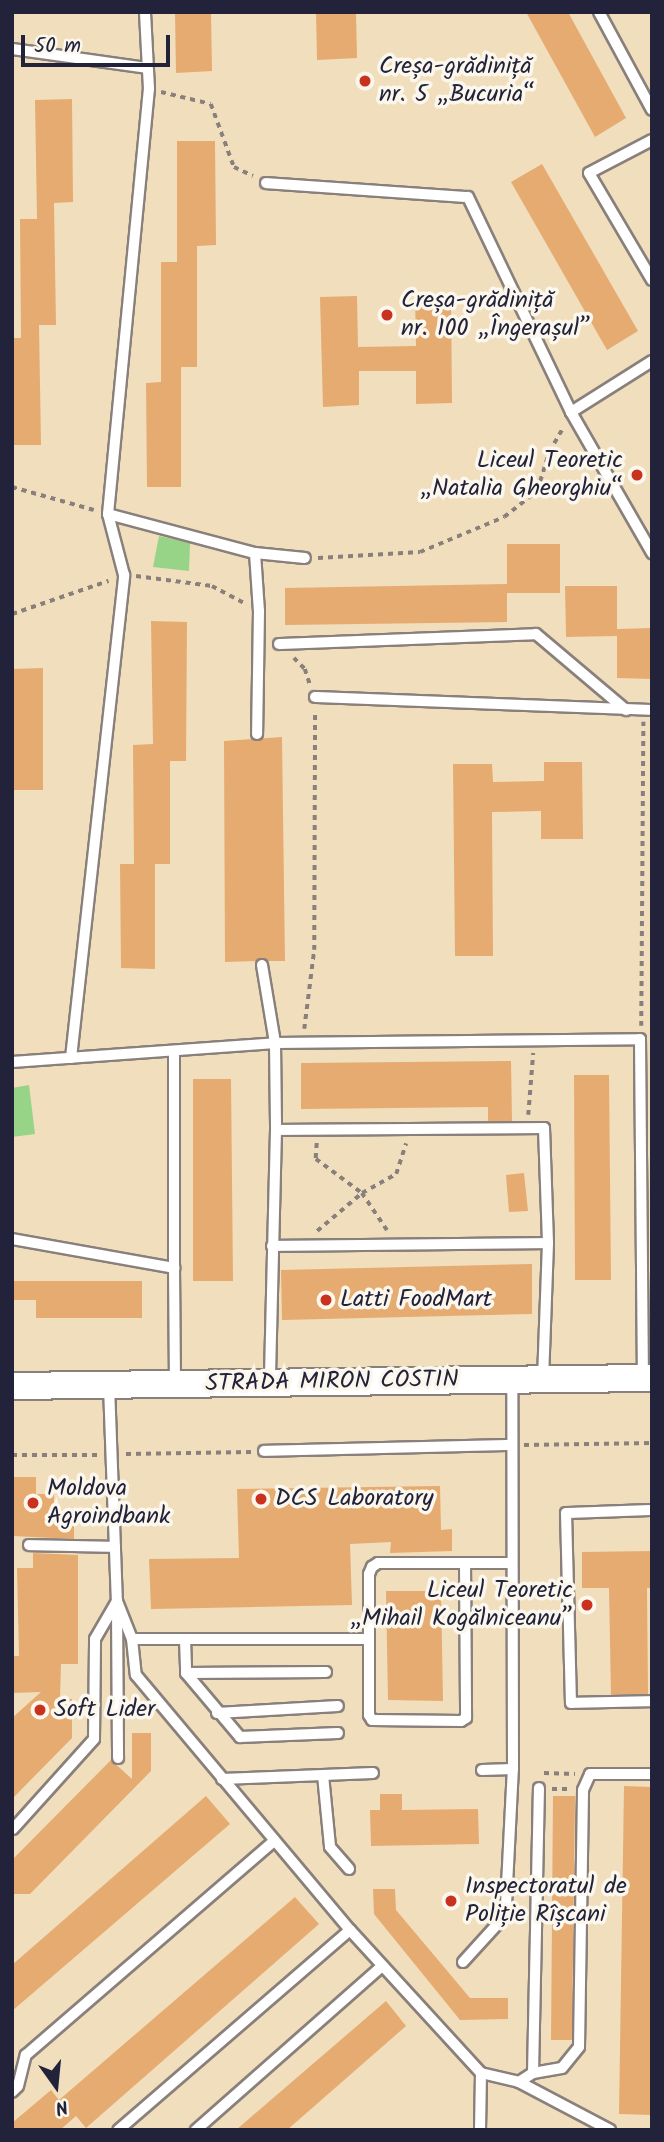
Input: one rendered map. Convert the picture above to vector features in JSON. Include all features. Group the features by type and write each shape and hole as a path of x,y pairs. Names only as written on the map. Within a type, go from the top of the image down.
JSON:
{"street":[{"name":"STRADA MIRON COSTIN","path":"12,1386 648,1378"}],"lane":[{"path":"71,1058 124,575 108,514 149,89 145,12"},
{"path":"599,12 652,110"},
{"path":"12,49 147,68"},
{"path":"652,140 589,173 652,280"},
{"path":"266,183 468,197 571,412 652,553"},
{"path":"571,412 652,361"},
{"path":"108,514 255,553 305,558"},
{"path":"255,553 259,611 257,734"},
{"path":"279,644 536,634 626,710"},
{"path":"314,697 647,710"},
{"path":"262,965 275,1042 276,1130 270,1382"},
{"path":"12,1062 174,1052 275,1042 640,1038 646,1081 648,1378"},
{"path":"174,1052 174,1384"},
{"path":"276,1130 544,1128 548,1243 543,1379"},
{"path":"12,1239 174,1268"},
{"path":"272,1246 548,1243"},
{"path":"463,1962 502,1919 506,1905 513,1769 512,1380"},
{"path":"109,1385 117,1601 118,1758"},
{"path":"264,1451 512,1445"},
{"path":"652,1510 566,1513 571,1703 652,1701"},
{"path":"29,1545 115,1547"},
{"path":"465,1563 466,1718 461,1721 372,1720 369,1715 369,1574 372,1567 378,1563 465,1563 512,1563"},
{"path":"117,1601 132,1639 136,1675 350,1930 481,2073 519,2082 610,2130"},
{"path":"13,1829 94,1739 95,1639 117,1601"},
{"path":"132,1639 369,1639"},
{"path":"185,1639 186,1673 217,1713 240,1737 338,1734"},
{"path":"186,1673 326,1672"},
{"path":"217,1713 338,1706"},
{"path":"482,1770 513,1769"},
{"path":"222,1779 373,1773"},
{"path":"519,2082 533,2073 562,2068 579,2047 583,1790 590,1774 652,1774"},
{"path":"324,1775 330,1847 349,1868"},
{"path":"533,2073 539,1788"},
{"path":"12,2092 18,2086 26,2055 274,1841"},
{"path":"118,2130 350,1930"},
{"path":"196,2130 382,1966"},
{"path":"480,2130 481,2073"}],"path":[{"path":"149,89 211,104 234,167 266,183"},
{"path":"305,558 420,552 504,517 537,491 549,452 571,412"},
{"path":"12,487 108,514"},
{"path":"12,614 124,575 212,586 259,611"},
{"path":"303,1042 314,950 314,697"},
{"path":"640,1038 647,710"},
{"path":"527,1128 535,1040"},
{"path":"318,1129 316,1159 362,1193 395,1244"},
{"path":"304,1246 325,1222 362,1193 396,1174 411,1129"},
{"path":"512,1445 652,1443"},
{"path":"12,1455 264,1451"},
{"path":"537,1773 590,1774"},
{"path":"539,1788 583,1790"}],"green space":[{"path":"159,536 190,543 189,571 153,567"},
{"path":"29,1085 35,1134 12,1137 12,1088"}],"building":[{"path":"175,12 211,12 212,71 176,73"},
{"path":"316,12 356,12 357,58 317,60"},
{"path":"526,12 568,12 626,118 595,137"},
{"path":"72,99 73,202 54,203 56,325 39,325 41,445 12,445 12,338 21,338 20,219 37,219 35,100"},
{"path":"177,141 215,141 216,245 197,246 197,367 181,367 181,487 147,487 146,383 161,382 161,262 177,262"},
{"path":"542,164 638,331 607,350 511,182"},
{"path":"451,294 452,403 416,404 416,371 359,371 359,405 323,407 320,297 357,296 358,347 416,346 415,295"},
{"path":"507,544 560,544 560,593 507,593"},
{"path":"507,584 507,622 285,625 285,588"},
{"path":"565,586 617,586 617,629 652,628 652,679 617,678 617,636 566,637"},
{"path":"151,621 187,622 186,761 170,761 170,864 155,864 155,969 121,968 120,864 134,864 133,745 153,744"},
{"path":"43,668 43,790 12,790 12,669"},
{"path":"282,737 285,961 268,961 261,958 256,961 225,962 224,741"},
{"path":"544,762 582,762 583,839 541,839 541,811 492,812 493,956 455,956 453,764 492,764 493,782 544,781"},
{"path":"511,1061 512,1121 488,1121 488,1107 301,1109 301,1063"},
{"path":"574,1075 609,1075 611,1280 575,1280"},
{"path":"193,1079 231,1079 233,1281 193,1281"},
{"path":"524,1173 528,1211 509,1212 506,1175"},
{"path":"532,1264 532,1314 282,1320 281,1270"},
{"path":"12,1281 142,1281 142,1318 36,1318 36,1300 12,1300"},
{"name":"Moldova Agroindbank","path":"12,1477 36,1477 36,1494 54,1494 54,1513 74,1512 74,1539 12,1536"},
{"path":"440,1486 441,1530 452,1529 452,1551 390,1553 391,1542 350,1544 352,1605 151,1609 149,1559 239,1558 237,1489"},
{"path":"652,1551 652,1588 647,1588 648,1694 611,1695 609,1588 582,1588 582,1552"},
{"path":"33,1553 78,1555 78,1664 61,1664 60,1699 72,1699 72,1738 12,1799 12,1718 41,1692 12,1693 12,1656 19,1656 17,1568 33,1568"},
{"path":"386,1591 441,1591 443,1701 388,1700"},
{"path":"132,1733 151,1733 151,1771 30,1894 12,1894 12,1860 111,1760 132,1779"},
{"path":"624,1786 652,1787 652,2115 619,2114"},
{"path":"380,1794 402,1794 402,1810 478,1809 479,1844 371,1846 370,1810 380,1810"},
{"path":"206,1796 230,1824 12,2011 12,1965"},
{"path":"553,1796 575,1796 572,2040 551,2040"},
{"path":"373,1889 395,1889 396,1910 470,1998 508,1998 508,2019 460,2020 374,1914"},
{"path":"295,1897 319,1924 86,2128 76,2116 60,2130 12,2130 12,2123 51,2090 59,2100"},
{"path":"386,2001 406,2026 287,2130 236,2130"}],"place":[{"name":"Creșa-grădiniță nr. 5 „Bucuria“","path":"365,81"},
{"name":"Creșa-grădiniță nr. 100 „Îngerașul”","path":"387,315"},
{"name":"Liceul Teoretic „Natalia Gheorghiu“","path":"637,475"},
{"name":"Latti FoodMart","path":"326,1300"},
{"name":"DCS Laboratory","path":"261,1499"},
{"name":"Moldova Agroindbank","path":"33,1503"},
{"name":"Liceul Teoretic „Mihail Kogălniceanu”","path":"587,1605"},
{"name":"Soft Lider","path":"40,1710"},
{"name":"Inspectoratul de Poliție Rîșcani","path":"451,1901"}]}
